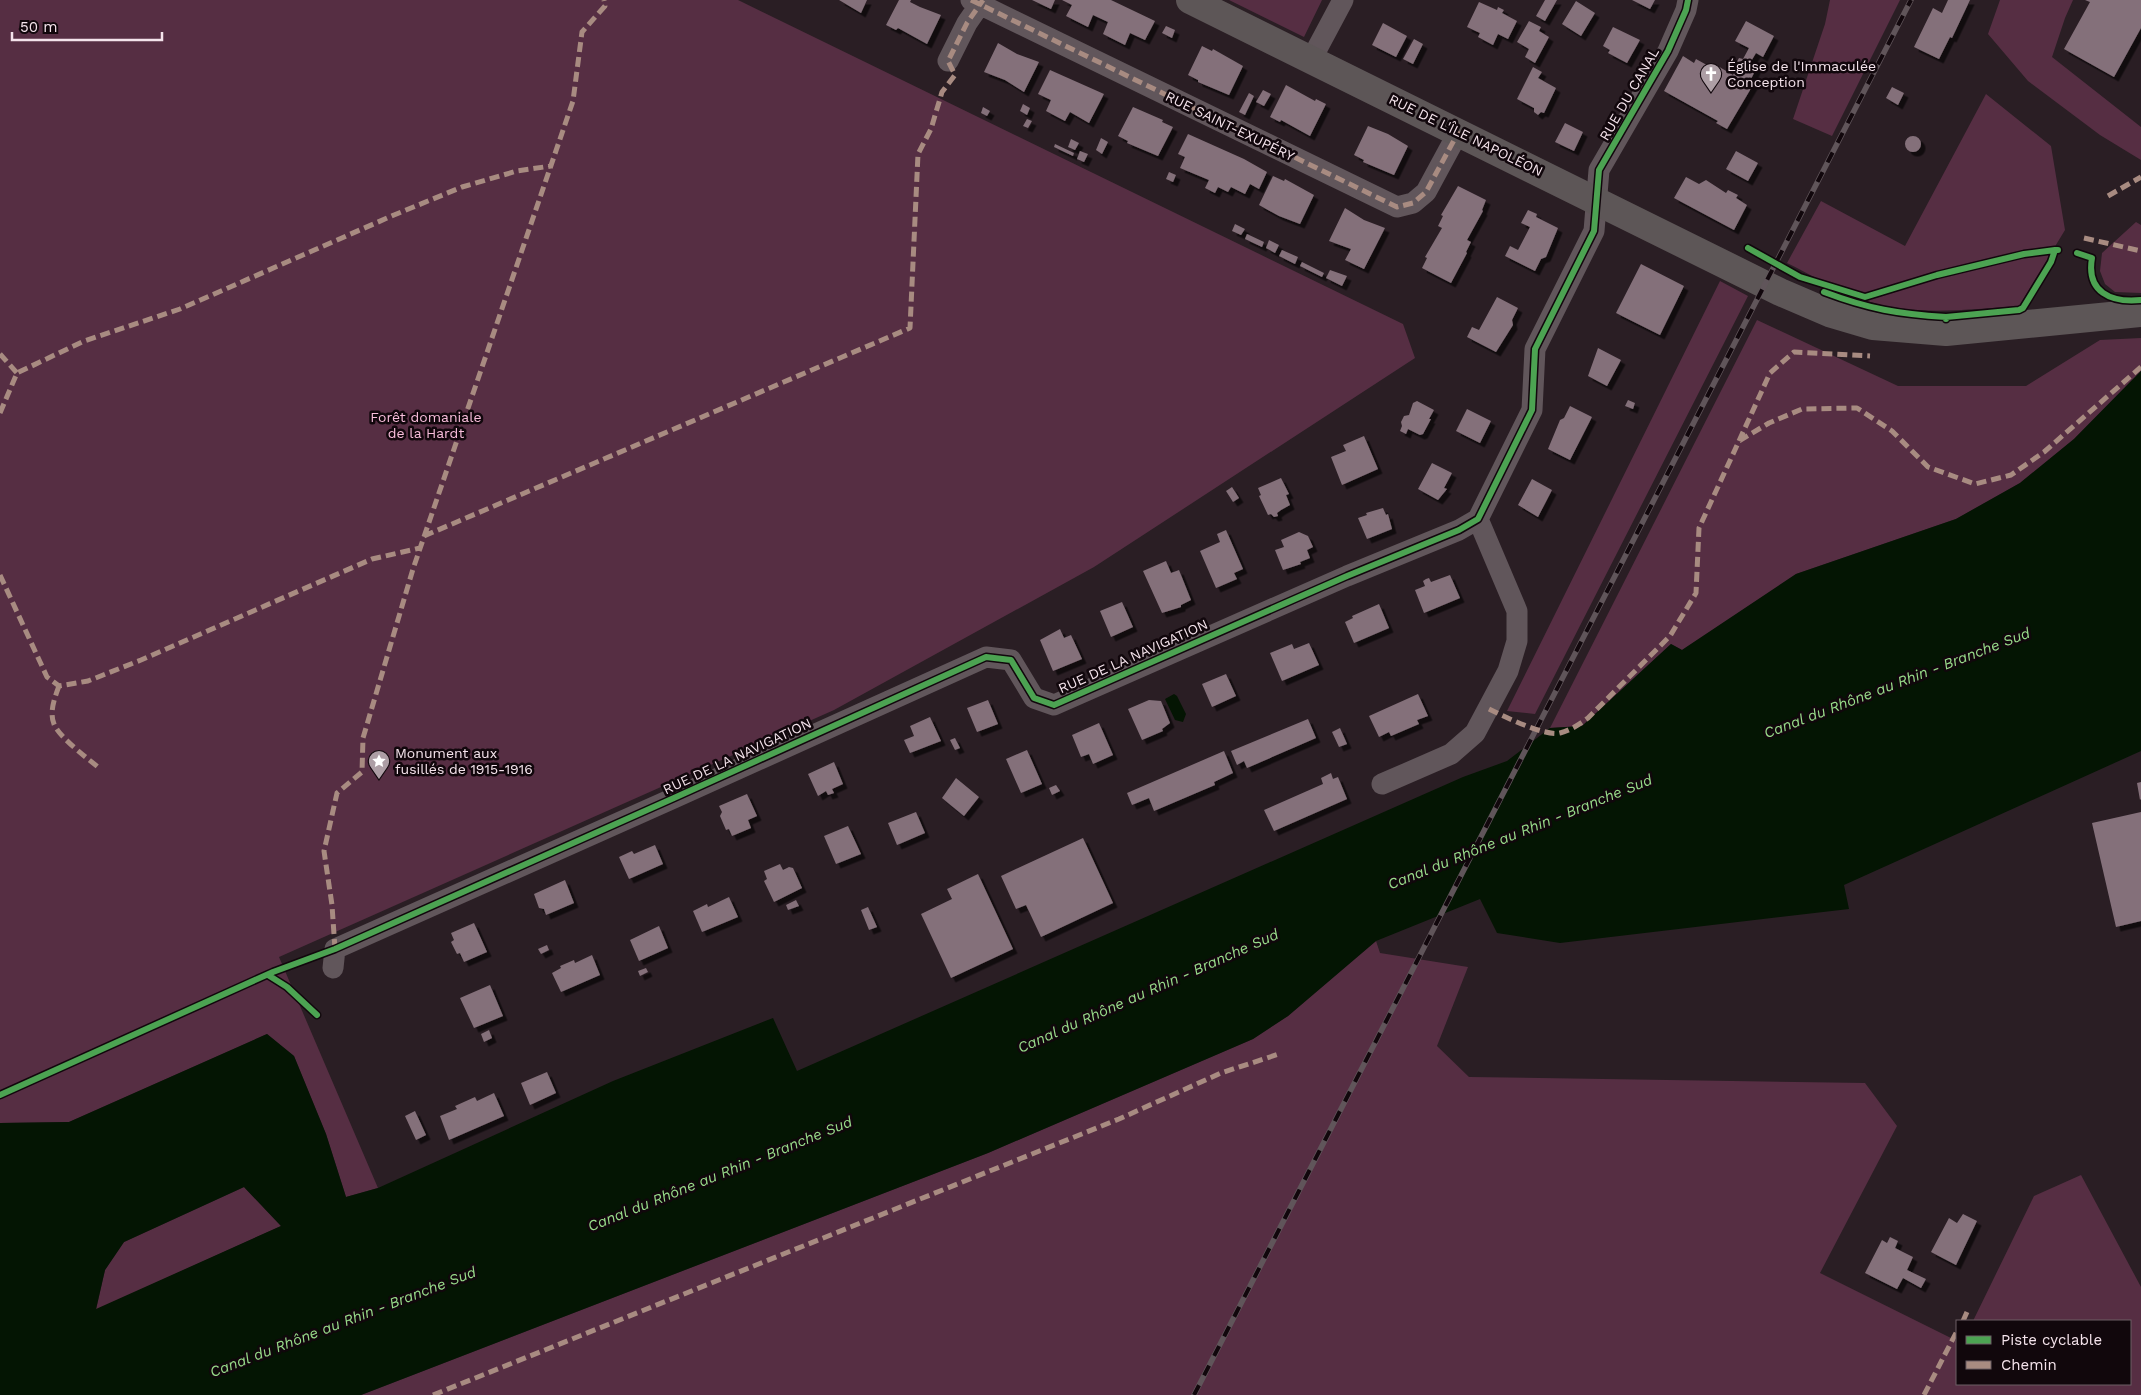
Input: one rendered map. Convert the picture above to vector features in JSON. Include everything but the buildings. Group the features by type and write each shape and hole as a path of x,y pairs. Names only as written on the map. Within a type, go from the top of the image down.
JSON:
{"main road":[{"name":"RUE DE L'ÎLE NAPOLÉON","path":"1190,0 1459,131 1780,292 1829,313 1873,326 1946,332 2140,313"}],"street":[{"path":"1311,60 1343,0"},
{"name":"RUE DU CANAL","path":"1597,200 1599,170 1668,51 1686,10 1688,0"},
{"path":"948,61 978,2"},
{"name":"RUE SAINT-EXUPÉRY","path":"978,2 1397,207 1413,203 1426,192 1459,131"},
{"path":"1382,784 1451,754 1475,733 1508,670 1517,641 1517,612 1478,519 1532,410 1535,349 1594,231 1597,200"},
{"name":"RUE DE LA NAVIGATION","path":"334,959 674,798 986,656 1011,660 1034,698 1054,705 1347,576 1460,530 1478,519"}],"green space":[{"name":"Forêt domaniale de la Hardt","path":"0,0 738,0 1403,324 1415,358 1094,567 834,710 279,957 378,1188 346,1197 326,1134 294,1056 267,1034 69,1122 0,1123"},
{"path":"1229,0 1322,0 1304,37"},
{"path":"1830,0 1900,0 1832,136 1793,119 1825,24"},
{"path":"2000,0 2073,0 2052,57 2141,127 2141,160 2100,135 2028,81 1988,34"},
{"path":"1986,94 2051,146 2065,230 2019,306 1943,311 1885,306 1847,293 1787,263 1821,201 1905,246"},
{"path":"2136,222 2141,225 2141,293 2115,292 2105,284 2100,271 2102,253"},
{"path":"1720,281 1748,296 1535,714 1507,711"},
{"path":"1757,320 1898,386 2026,386 2100,340 2141,338 2141,371 2074,439 2020,483 1956,519 1796,574 1682,650 1671,644 1582,726 1550,728"},
{"path":"1376,941 1380,953 1468,967 1437,1046 1469,1077 1865,1083 1897,1126 1820,1273 1956,1341 1956,1385 2131,1385 2131,1320 1973,1320 2034,1196 2081,1175 2141,1287 2141,1395 361,1395 988,1153 1253,1039 1288,1016"},
{"path":"244,1187 281,1226 96,1310 105,1270 124,1242"}],"water":[{"name":"Canal du Rhône au Rhin - Branche Sud","path":"2141,371 2141,751 1844,885 1849,909 1560,943 1497,933 1480,899 1376,941 1288,1016 1253,1039 988,1153 361,1395 0,1395 0,1123 69,1122 267,1034 294,1056 326,1134 346,1197 378,1188 613,1081 773,1018 797,1071 1463,777 1507,761 1550,728 1582,726 1671,644 1682,650 1796,574 1956,519 2020,483 2074,439","holes":["244,1187 281,1226 96,1309 105,1270 124,1242"]},
{"path":"1174,694 1177,696 1186,714 1183,722 1175,720 1165,699"}],"railway":[{"path":"1194,1395 1911,0"}],"marked path":[{"path":"335,949 332,905 324,851 337,793 362,772 363,738 413,569 573,101 582,32 605,6 604,0"},
{"path":"971,0 1397,207 1413,203 1426,192 1459,131"},
{"path":"424,536 910,328 918,154 931,129 942,92 955,75 948,61 967,23 983,0"},
{"path":"0,413 17,373 84,341 180,309 462,187 517,171 551,166"},
{"path":"2108,196 2141,177"},
{"path":"2084,238 2141,251"},
{"path":"1739,441 1770,373 1794,352 1870,356"},
{"path":"0,354 17,373"},
{"path":"1489,709 1524,725 1545,732 1560,733 1568,730 1588,718 1670,636 1696,593 1699,528 1739,441 1769,423 1802,409 1857,408 1892,431 1928,467 1975,484 2011,475 2044,452 2141,367"},
{"path":"0,575 47,677 59,686 88,681 141,660 372,559 420,548"},
{"path":"59,686 52,710 54,724 67,741 98,767"},
{"path":"433,1395 1119,1119 1221,1073 1279,1054"},
{"path":"1963,1320 1967,1312"},
{"path":"1924,1395 1956,1333"}],"cycle path":[{"path":"0,1095 273,972 335,949 986,657 1011,660 1034,698 1054,705 1347,576 1459,530 1478,519 1532,410 1535,349 1594,231 1599,170 1668,51 1686,10 1688,0"},
{"path":"1748,248 1800,277 1865,297 1937,275 2024,254 2055,250"},
{"path":"1946,319 1946,317 2019,310 2023,308 2051,262 2055,250 2058,250"},
{"path":"2077,253 2092,258 2091,270 2093,279 2103,293 2120,299 2141,300"},
{"path":"1824,292 1855,303 1884,310 1946,317"},
{"path":"268,975 287,987 317,1015"}],"place":[{"name":"Église de l'Immaculée Conception","path":"1711,93"},
{"name":"Monument aux fusillés de 1915-1916","path":"379,780"}]}
